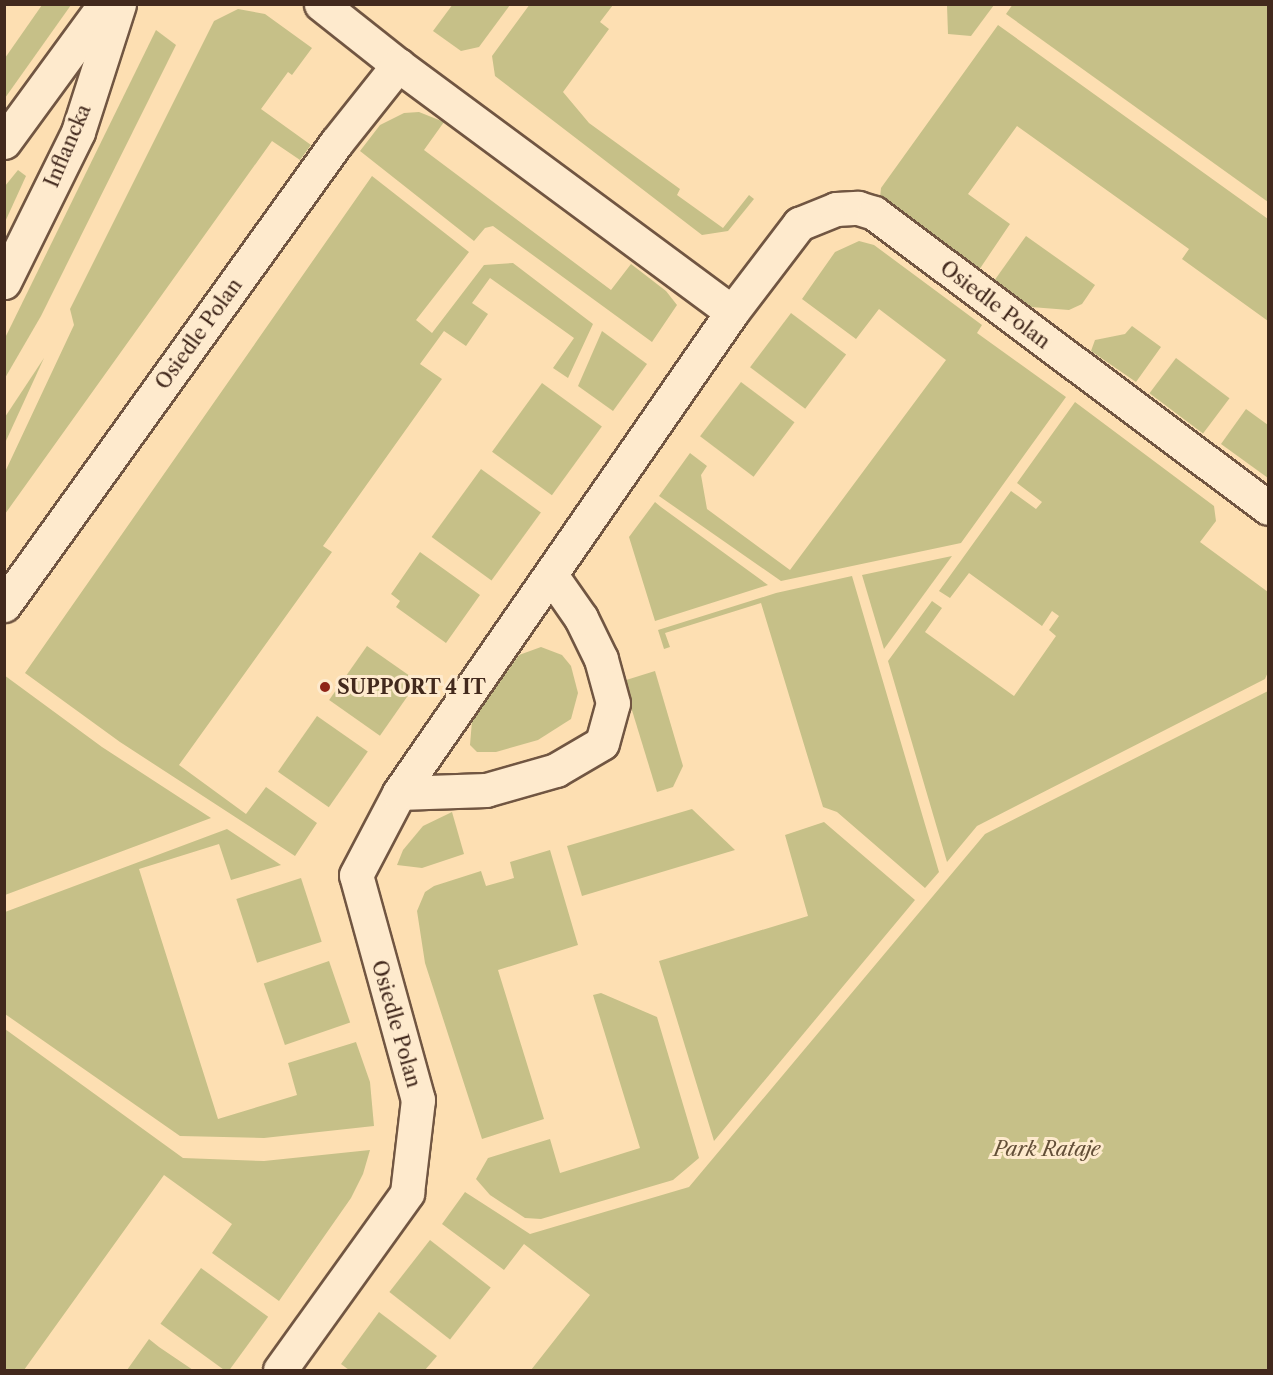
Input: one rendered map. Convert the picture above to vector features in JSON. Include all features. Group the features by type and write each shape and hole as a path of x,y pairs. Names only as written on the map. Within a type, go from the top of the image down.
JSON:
{"street":[{"path":"4,142 105,4"},
{"name":"Inflancka","path":"4,282 78,132 119,4"},
{"path":"321,4 398,65 732,312"},
{"name":"Osiedle Polan","path":"4,605 336,143 398,65"},
{"name":"Osiedle Polan","path":"280,1371 407,1193 418,1100 356,875 399,793 732,312 799,224 836,210 858,208 874,213 1269,508"},
{"path":"399,793 486,790 556,770 602,743 612,703 601,659 581,618 551,575"}],"green space":[{"path":"453,4 510,5 479,47 461,51 433,31"},
{"path":"530,4 613,5 600,22 609,29 563,92 589,123 680,189 677,195 723,228 749,195 754,199 728,231 702,235 495,76 492,56"},
{"path":"947,4 994,5 971,36 948,34"},
{"path":"1013,4 1268,5 1268,202 1006,14"},
{"path":"42,5 71,5 5,98 5,58"},
{"path":"238,9 265,14 312,48 292,75 288,72 261,109 311,145 300,160 272,141 5,514 5,472 74,325 70,309 214,21"},
{"path":"998,25 1268,219 1268,321 1182,259 1189,249 1017,126 968,194 1010,224 979,270 880,198 881,188"},
{"path":"156,30 176,45 41,316 5,378 5,338"},
{"path":"419,112 444,122 424,150 611,290 631,264 666,291 677,305 652,342 493,226 485,228 474,241 360,151 380,125 404,113"},
{"path":"18,170 26,176 5,222 5,186"},
{"path":"372,176 469,252 416,320 432,333 484,265 513,263 593,324 568,378 553,368 574,338 490,278 472,303 488,314 466,346 444,331 420,364 442,379 323,546 332,552 179,765 246,814 266,787 317,823 295,856 120,742 25,673"},
{"path":"1026,236 1095,285 1082,304 1069,310 1031,307 994,281"},
{"path":"859,241 874,245 982,325 977,333 1066,397 961,543 781,581 659,496 690,453 707,466 701,475 707,509 790,570 946,360 879,309 856,339 802,299 835,252"},
{"path":"791,313 846,355 805,409 750,367"},
{"path":"1132,326 1161,347 1136,382 1091,351 1095,340 1125,334"},
{"path":"602,331 647,364 613,411 578,386"},
{"path":"44,358 5,443 5,417"},
{"path":"1176,358 1230,398 1203,433 1150,393"},
{"path":"741,382 795,422 754,477 700,436"},
{"path":"542,383 602,426 552,495 492,452"},
{"path":"1075,402 1214,506 1216,521 1200,542 1268,592 1268,672 1265,679 977,826 947,862 888,661 932,601 942,608 925,632 1014,696 1056,636 1049,630 1059,616 1052,611 1042,626 969,573 950,598 939,591 1011,491 1036,509 1042,502 1017,483"},
{"path":"1246,409 1268,425 1268,478 1221,444"},
{"path":"481,469 541,512 491,580 432,537"},
{"path":"655,502 768,585 655,621 629,537"},
{"path":"420,552 480,595 446,643 396,607 400,601 391,594"},
{"path":"952,556 884,649 862,575"},
{"path":"852,576 939,872 925,888 837,812 823,807 761,603 665,633 670,647 664,649 658,630 776,593"},
{"path":"367,646 418,682 380,736 329,700"},
{"path":"541,647 562,655 571,666 578,693 571,719 538,740 496,752 477,752 470,745 472,721 519,655"},
{"path":"655,671 683,766 673,787 657,792 623,681"},
{"path":"4,675 102,747 211,818 5,895"},
{"name":"Park Rataje","path":"1268,691 1268,1370 531,1370 590,1295 524,1244 504,1270 442,1224 465,1192 530,1234 689,1187 985,834"},
{"path":"317,716 368,752 329,807 278,772"},
{"path":"692,809 735,850 582,896 567,846"},
{"path":"452,812 464,854 422,868 397,865 403,850 423,826"},
{"path":"824,822 915,900 714,1141 659,961 808,916 785,835"},
{"path":"227,829 281,865 231,880 219,844 139,869 218,1119 297,1095 288,1063 356,1042 370,1082 374,1126 264,1138 180,1136 5,1014 5,912"},
{"path":"550,850 578,945 498,970 544,1119 482,1139 425,963 417,911 425,892 434,886 481,871 486,886 514,878 510,862"},
{"path":"301,878 322,942 257,963 236,899"},
{"path":"329,961 350,1022 285,1045 264,983"},
{"path":"601,993 657,1017 699,1158 673,1180 541,1219 525,1218 490,1195 476,1179 488,1158 550,1139 560,1173 640,1148 593,995"},
{"path":"5,1029 183,1158 264,1161 370,1150 363,1174 351,1198 279,1301 212,1253 232,1224 164,1175 24,1370 5,1370"},
{"path":"430,1240 491,1287 450,1339 389,1292"},
{"path":"201,1268 268,1317 229,1370 224,1370 160,1324"},
{"path":"379,1312 437,1356 425,1370 349,1370 341,1364"},
{"path":"149,1339 159,1347 193,1370 127,1370"}],"place":[{"name":"SUPPORT 4 IT","path":"325,687"}]}
